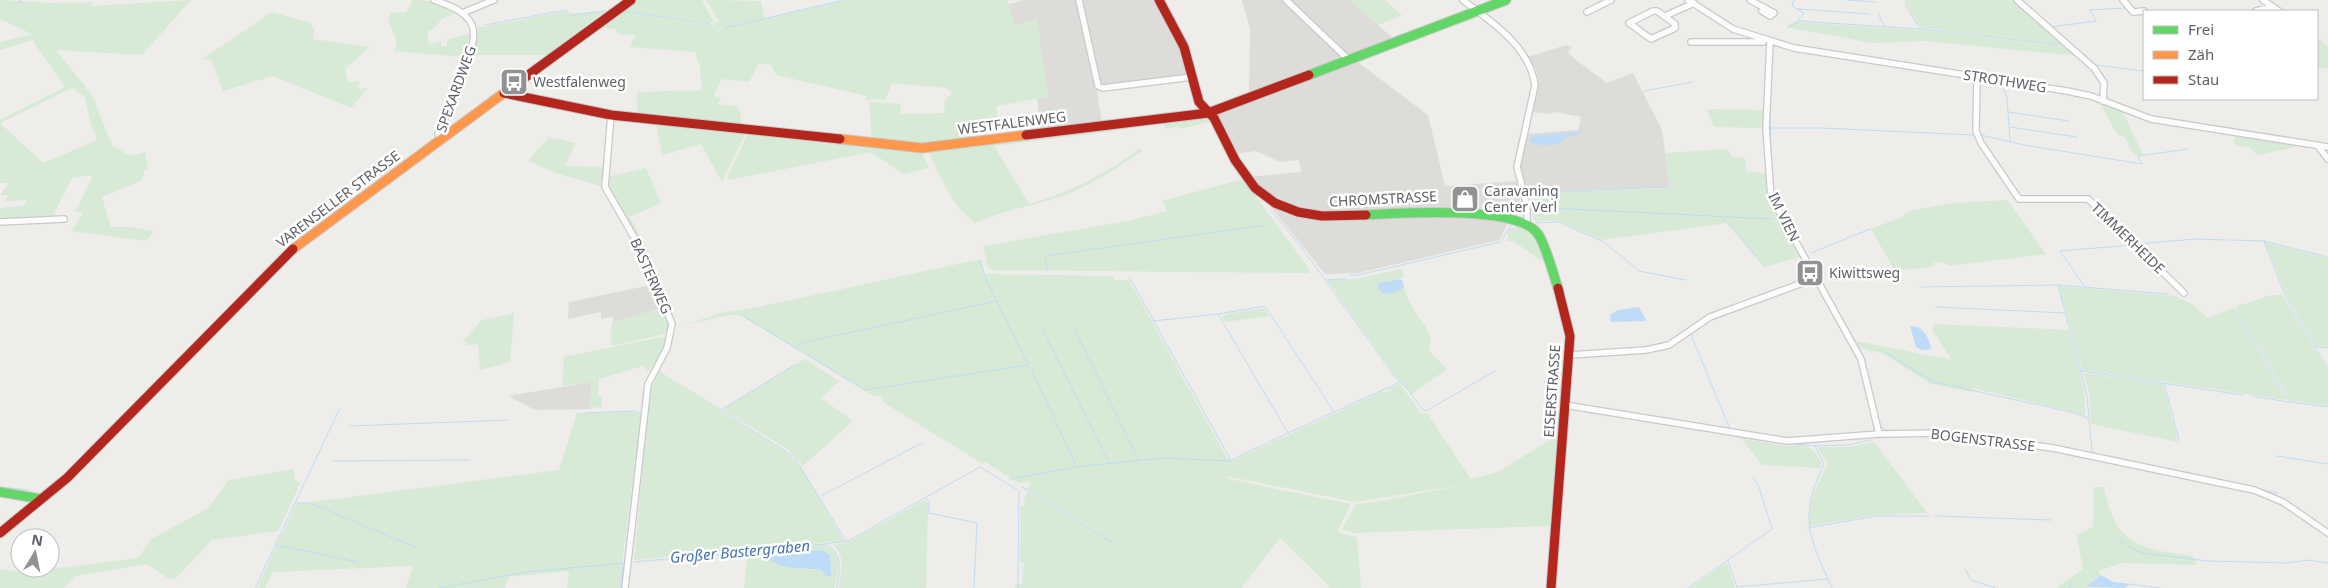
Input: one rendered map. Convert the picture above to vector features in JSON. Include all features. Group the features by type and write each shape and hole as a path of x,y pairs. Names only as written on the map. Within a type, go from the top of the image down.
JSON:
{"street":[{"path":"434,0 452,6 462,13 494,0"},
{"name":"VARENSELLER STRASSE","path":"0,533 84,461 284,257 316,231 631,0"},
{"path":"1079,0 1098,86 1103,88 1192,77"},
{"name":"CHROMSTRASSE","path":"1159,0 1176,28 1198,101 1202,108 1216,119 1238,166 1250,185 1263,197 1296,211 1327,217 1360,217 1442,210 1476,214 1527,225"},
{"path":"1286,0 1349,60"},
{"path":"1463,0 1518,47 1529,60 1535,74 1535,85 1517,167 1518,179 1531,215 1527,225"},
{"name":"WESTFALENWEG","path":"504,93 611,115 922,148 1208,113 1506,0"},
{"path":"1587,12 1612,0"},
{"name":"STROTHWEG","path":"1688,0 1733,28 1767,41 1808,51 2067,91 2103,101 2151,119 2328,147"},
{"path":"1750,0 1765,8"},
{"path":"2017,0 2069,48 2092,66 2105,87 2106,93 2103,101"},
{"path":"2123,0 2133,12 2143,11"},
{"path":"2263,0 2278,10"},
{"path":"1665,16 1675,24 1675,28 1651,39 1629,24 1629,22 1653,11 1665,16 1694,3"},
{"path":"2260,10 2273,7"},
{"name":"SPEXARDWEG","path":"441,139 438,134 460,83 474,40 471,24 462,13"},
{"path":"1692,42 1767,41"},
{"name":"IM VIEN","path":"1767,41 1766,128 1771,197 1861,359 1879,434"},
{"name":"TIMMERHEIDE","path":"1977,77 1976,131 1981,143 2019,199 2088,199 2184,292"},
{"name":"BASTERWEG","path":"611,115 605,187 642,250 672,324 672,334 664,355 648,384 625,588"},
{"path":"2318,146 2328,159"},
{"path":"0,222 64,219"},
{"name":"EISERSTRASSE","path":"1527,225 1538,234 1563,302 1570,336 1570,356 1551,588"},
{"path":"1570,356 1646,350 1669,344 1710,317 1816,278"},
{"name":"BOGENSTRASSE","path":"1565,405 1787,441 1879,434 1944,433 2053,448 2254,490 2283,502 2328,533"},
{"path":"0,492 41,499"}],"shaded area":[{"path":"1025,0 1157,0 1183,53 1190,82 1184,81 1097,91 1102,123 1041,131 1037,98 1048,97 1036,19 1015,26 1008,4"},
{"path":"1242,0 1283,0 1344,56 1343,60 1249,95 1250,29"},
{"path":"1289,0 1350,0 1395,40 1349,56"},
{"path":"1566,45 1572,47 1568,52 1576,60 1607,83 1633,73 1662,130 1670,187 1525,192 1520,166 1527,134 1578,130 1581,117 1557,112 1549,114 1532,112 1539,83 1536,70 1528,57"},
{"path":"1355,60 1428,115 1445,186 1516,181 1521,198 1499,240 1358,273 1325,274 1268,203 1271,200 1248,177 1301,172 1299,160 1280,162 1256,151 1235,154 1216,114"},
{"path":"651,285 655,288 663,308 613,322 613,317 601,319 601,312 568,319 569,302"},
{"path":"592,382 589,407 592,409 535,410 508,396"}],"green space":[{"path":"0,0 53,3 94,2 91,6 191,0 142,55 56,50 92,95 112,145 130,156 145,152 148,168 144,171 142,180 102,197 111,227 131,227 154,231 146,241 71,231 83,213 75,212 93,175 72,178 52,217 26,219 26,216 23,219 0,220 0,208 23,206 27,200 5,201 8,195 0,195 9,183 0,183 0,123 0,120 65,87 32,40 0,50 0,42 32,34 0,19","holes":["72,88 85,97 90,122 97,140 43,163 0,123"]},
{"path":"413,0 436,3 457,13 443,18 432,30 427,32 429,44 441,41 442,47 447,46 447,40 471,33 471,40 466,55 462,57 394,51 397,43 388,18 391,13 406,12"},
{"path":"635,0 702,0 714,22 710,23 622,10"},
{"path":"706,0 761,1 764,18 719,29 721,36 720,29 846,0 1007,0 1015,25 1037,19 1048,97 996,106 998,120 969,124 971,140 920,145 872,140 870,102 901,104 900,114 944,113 945,100 952,93 946,88 892,83 885,100 873,99 865,101 867,96 776,75 771,65 759,63 749,82 722,79 713,96 721,97 718,104 739,107 742,125 637,115 637,92 702,90 700,68 695,52 630,47 635,35 618,34 615,29 599,27 621,11 712,25 718,29 713,24 719,22"},
{"path":"1350,0 1385,0 1402,15 1378,25"},
{"path":"1904,0 2015,0 2062,45 1921,28"},
{"path":"565,11 571,15 605,11 547,55 471,55 476,40 476,28"},
{"path":"272,12 308,22 314,28 313,39 370,47 345,69 348,82 360,81 357,89 368,88 351,108 273,76 223,91 211,60 202,59"},
{"path":"1795,22 1920,30 2063,46 2077,56 1926,41 1872,43 1786,27"},
{"path":"2318,38 2328,47 2328,68 2318,69"},
{"path":"2099,102 2123,112 2143,155 2134,155 2124,137 2117,134"},
{"path":"1707,109 1764,110 1763,128 1714,127"},
{"path":"1206,116 1214,121 1179,129 1177,126 1166,129 1162,121"},
{"path":"656,123 746,132 722,182 701,144 662,155"},
{"path":"1126,125 1128,129 994,146 1029,204 1087,182 1139,149 1143,150 1104,176 1073,192 975,223 953,199 928,151"},
{"path":"748,132 921,151 929,168 904,174 871,152 729,180 727,179"},
{"path":"2236,135 2292,144 2296,147 2258,155 2248,146 2238,147 2233,142"},
{"path":"549,137 576,143 565,166 604,167 600,186 559,174 528,161"},
{"path":"1727,149 1732,157 1745,158 1747,171 1766,174 1769,197 1800,257 1765,267 1728,223 1602,240 1559,221 1538,221 1527,193 1670,188 1666,153"},
{"path":"646,168 661,203 630,217 641,238 638,239 606,185 606,177"},
{"path":"1243,179 1310,270 1308,273 991,270 988,268 983,246 1128,221 1167,211 1162,201"},
{"path":"2007,200 2046,254 1949,266 1942,262 1935,262 1931,267 1895,271 1871,229 1904,216 1905,212 1951,203"},
{"path":"1517,225 1533,234 1545,263 1513,241 1507,241 1508,231"},
{"path":"2265,242 2328,258 2328,347 2316,346 2289,301"},
{"path":"981,259 985,274 1114,276 1114,280 1129,280 1227,458 1234,460 1381,392 1392,391 1387,389 1400,384 1422,414 1427,413 1471,479 1498,472 1553,438 1556,412 1560,408 1550,526 1354,533 1342,529 1356,504 1382,501 1467,484 1355,502 1226,476 1229,479 1351,504 1338,530 1340,533 1357,537 1361,588 1331,588 1280,538 1241,588 1015,588 1015,584 1022,584 1024,563 1020,563 1021,506 1024,506 1025,496 1028,492 1115,542 1027,489 1031,482 1019,483 985,462 983,464 881,401 884,399 878,395 875,397 740,315 729,315 685,325 720,313 759,307"},
{"path":"1401,269 1404,277 1378,283 1391,294 1404,288 1412,307 1429,333 1429,351 1447,369 1412,394 1400,382 1327,280 1357,279"},
{"path":"2059,286 2175,296 2193,305 2208,318 2233,308 2287,400 2082,370"},
{"path":"2271,295 2282,295 2328,371 2328,406 2291,401 2235,307"},
{"path":"663,308 669,325 669,333 611,346 613,322"},
{"path":"1265,308 1269,316 1225,322 1222,318 1226,314"},
{"path":"514,313 510,362 480,370 478,344 465,346 468,342 463,341 482,320"},
{"path":"1934,324 2069,330 2085,394 2085,416 1972,388 1973,392 1931,384 1884,354 1860,348 1856,341 1952,360 1932,330"},
{"path":"667,337 659,356 647,372 643,366 599,379 598,397 603,397 601,405 603,408 589,407 592,382 562,386 564,357"},
{"path":"805,359 839,381 821,398 853,421 803,466 788,450 722,409"},
{"path":"659,371 786,452 801,467 844,541 634,560 650,393"},
{"path":"2083,373 2163,384 2178,442 2091,424 2090,395"},
{"path":"635,412 641,415 619,588 567,588 569,571 509,577 505,588 406,588 413,566 273,572 265,588 257,588 296,504 559,470 577,413"},
{"path":"1742,439 1788,446 1805,445 1814,451 1822,463 1820,468 1762,465"},
{"path":"1874,442 1927,513 1875,515 1811,526 1809,524 1809,516 1812,500 1828,464 1817,447 1848,447"},
{"path":"294,469 294,478 300,484 278,531 212,540 176,578 169,579 147,564 76,576 63,588 0,588 0,570 10,570 10,578 60,578 60,568 138,558 151,539 207,509 229,480"},
{"path":"2094,487 2104,487 2115,522 2134,541 2160,551 2194,556 2197,565 2122,563 2098,571 2101,575 2085,588 2056,588 2083,569 2077,535 2093,527"},
{"path":"925,500 928,502 926,588 839,588 841,559 840,554 833,545 846,543"},
{"path":"824,545 837,558 838,569 835,588 744,588 748,554 634,563","holes":["830,556 827,577 821,570 792,568"]},
{"path":"1727,562 1735,588 1690,588"}],"water":[{"path":"1581,132 1567,137 1554,145 1538,145 1529,141 1532,136"},
{"path":"1400,279 1403,281 1404,288 1391,294 1382,293 1378,288 1378,283"},
{"path":"1639,307 1645,321 1611,322 1611,314 1618,310"},
{"path":"1910,326 1915,326 1922,330 1932,349 1922,350 1916,347"},
{"path":"822,550 830,555 831,576 827,577 821,570 778,565 768,557"},
{"path":"2101,575 2113,582 2130,584 2125,588 2086,587"}],"waterway":[{"path":"18,0 24,3"},
{"path":"724,28 844,0"},
{"path":"1794,0 1792,6 1797,9"},
{"path":"1848,0 1876,2"},
{"path":"1905,4 1920,29"},
{"path":"2051,27 2096,21 2090,10 2127,8"},
{"path":"1797,9 1804,13 1797,21"},
{"path":"1797,9 1870,14"},
{"path":"485,25 565,10 571,15 605,11"},
{"path":"624,11 710,24"},
{"path":"1878,13 1884,26"},
{"path":"1788,27 1799,21 1920,29"},
{"path":"1920,29 2062,45"},
{"path":"1772,48 1775,46 1789,49"},
{"path":"1800,52 1867,62"},
{"path":"2094,65 2143,71"},
{"path":"1644,91 1693,82"},
{"path":"2002,84 2007,98 2010,141"},
{"path":"1770,111 1771,89"},
{"path":"2008,112 2069,121"},
{"path":"1770,113 1770,128"},
{"path":"2010,127 2077,137"},
{"path":"1770,128 1821,128 1974,135"},
{"path":"1770,128 1771,155"},
{"path":"1981,135 2024,145 2142,164 2138,156 2188,149"},
{"path":"1526,193 1668,187"},
{"path":"1773,191 1802,248"},
{"path":"1529,202 1537,223 1559,222 1604,242 1639,271 1686,280"},
{"path":"1531,207 1772,219"},
{"path":"1271,210 1325,280"},
{"path":"1724,219 1764,266"},
{"path":"1047,269 1045,256 1266,225"},
{"path":"1349,275 1358,275 1500,242 1512,225"},
{"path":"1811,253 1870,229"},
{"path":"2138,244 2195,239 2227,240"},
{"path":"2231,240 2264,241"},
{"path":"2264,241 2328,257"},
{"path":"2264,241 2287,300 2328,369"},
{"path":"2084,286 2060,251 2132,245"},
{"path":"1807,256 1862,356"},
{"path":"740,314 865,390 1028,365 985,277 980,260"},
{"path":"1130,278 1154,321"},
{"path":"1325,280 1346,279"},
{"path":"1325,280 1399,382 1405,386 1423,410 1426,411 1495,371"},
{"path":"1920,287 2058,285"},
{"path":"2058,285 2168,294"},
{"path":"2058,285 2087,395 2092,452"},
{"path":"796,347 802,343 996,301"},
{"path":"1218,314 1265,306 1334,412"},
{"path":"1936,307 2065,313"},
{"path":"2235,310 2290,402 2328,407"},
{"path":"1154,321 1218,314"},
{"path":"1218,314 1288,433"},
{"path":"1154,321 1230,459"},
{"path":"1042,329 1109,463"},
{"path":"1074,329 1139,460"},
{"path":"1691,335 1730,429"},
{"path":"2316,347 2328,348"},
{"path":"1883,351 1934,382 2071,412 2088,418"},
{"path":"1864,359 1866,370"},
{"path":"796,364 721,410 794,457 846,541"},
{"path":"1028,366 1031,368 1076,466"},
{"path":"2081,371 2164,383"},
{"path":"1288,433 1398,383"},
{"path":"2164,383 2243,395"},
{"path":"2164,383 2179,440"},
{"path":"2252,396 2289,402"},
{"path":"255,588 339,410"},
{"path":"585,413 635,411 642,414 641,417"},
{"path":"350,426 508,420"},
{"path":"626,549 640,426"},
{"path":"1881,427 1888,431"},
{"path":"1899,431 1942,430"},
{"path":"1956,432 2045,444 2152,466"},
{"path":"1010,479 1076,467 1162,458 1229,461 1288,433"},
{"path":"1878,438 1908,436"},
{"path":"1934,436 2053,451 2089,459"},
{"path":"1742,438 1815,446"},
{"path":"1815,446 1847,445 1871,440"},
{"path":"821,496 922,443"},
{"path":"1810,528 1809,514 1811,499 1824,464 1815,446"},
{"path":"2277,456 2328,464"},
{"path":"333,461 470,460"},
{"path":"826,544 848,541 980,467 1019,491 1018,588"},
{"path":"1688,588 1772,529 1759,487 1753,477"},
{"path":"0,487 29,490"},
{"path":"1022,487 1114,543"},
{"path":"2261,490 2278,493"},
{"path":"926,498 929,502 929,513 977,523 974,588"},
{"path":"296,503 310,503 415,547"},
{"path":"1810,528 1876,516 1929,516"},
{"path":"1936,516 2051,520"},
{"path":"1810,528 1817,554 1832,588"},
{"path":"2118,537 2132,549 2143,553 2208,561 2287,563 2308,560 2328,563"},
{"name":"Großer Bastergraben","path":"634,562 826,544"},
{"name":"Großer Bastergraben","path":"826,544 832,548 838,558 837,588"},
{"path":"276,545 357,562"},
{"path":"1728,561 1737,587 1827,579"},
{"name":"Großer Bastergraben","path":"439,588 526,572 624,563"},
{"path":"620,588 623,564"},
{"path":"1965,569 1971,580 1995,588"},
{"path":"2068,588 2076,583"},
{"path":"2130,584 2160,588"}],"traffic: fast":[{"path":"1309,75 1506,0"},
{"path":"1366,215 1452,212 1487,216 1522,224 1538,234 1558,288"},
{"path":"0,492 41,499"}],"traffic: slow":[{"path":"293,249 516,84"},
{"path":"840,139 922,148 1026,135"}],"traffic: jam":[{"path":"516,84 631,0"},
{"path":"1159,0 1184,47 1199,102 1214,118 1235,160 1255,188 1275,203 1298,212 1322,216 1366,215"},
{"path":"1026,135 1208,113 1309,75"},
{"path":"504,93 611,115 840,139"},
{"path":"0,533 67,478 293,249"},
{"path":"1551,588 1570,336 1558,288"}],"place":[{"name":"Westfalenweg","path":"514,82"},
{"name":"Caravaning Center Verl","path":"1465,199"},
{"name":"Kiwittsweg","path":"1810,273"}]}
